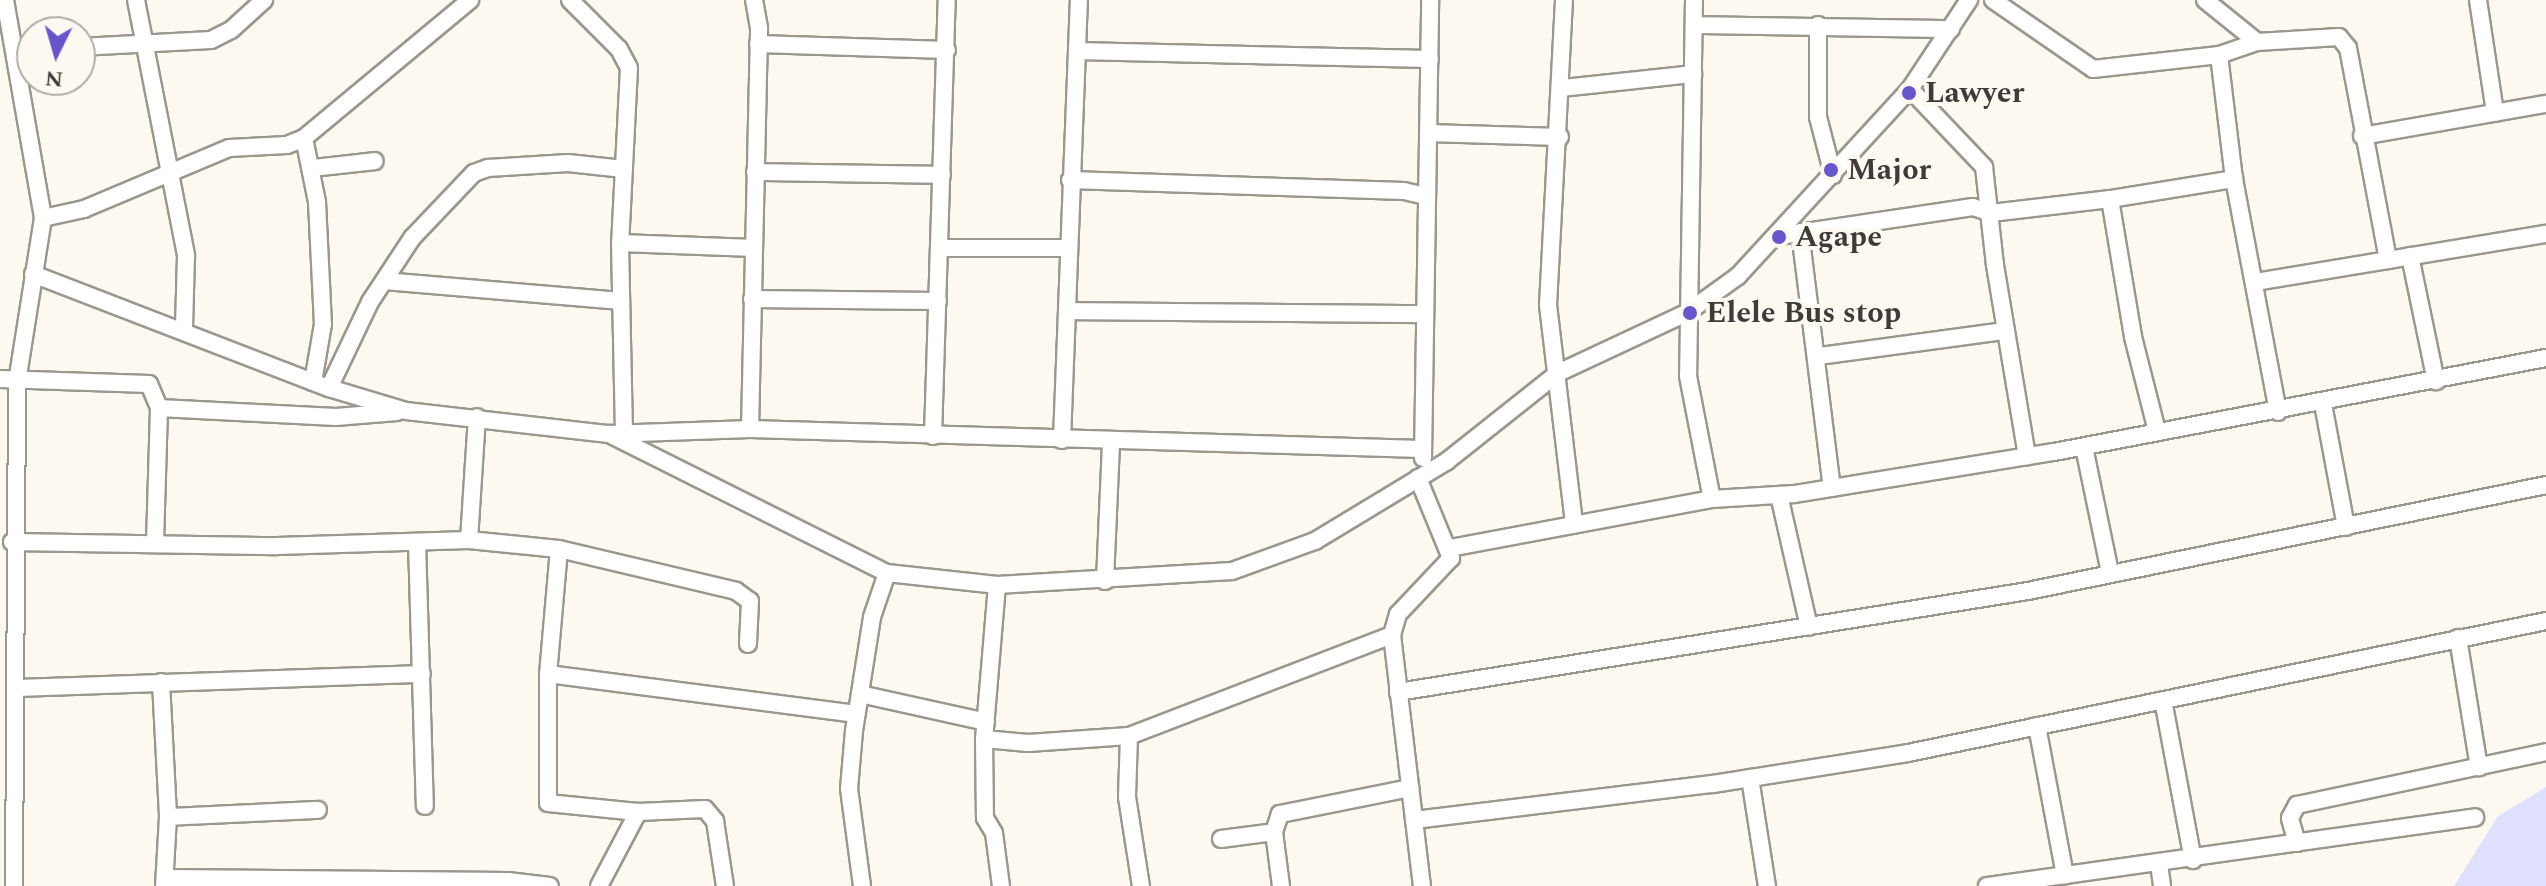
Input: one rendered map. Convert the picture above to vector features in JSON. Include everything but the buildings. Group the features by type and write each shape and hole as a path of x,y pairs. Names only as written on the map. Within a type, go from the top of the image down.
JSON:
{"street":[{"path":"5,0 16,31"},
{"path":"136,0 186,256 184,329"},
{"path":"96,46 211,40 231,30 264,0"},
{"path":"43,218 84,209 229,148 287,145 304,138 470,0"},
{"path":"570,0 626,58 630,123 620,243 617,432"},
{"path":"750,429 758,44 754,0"},
{"path":"933,436 947,0"},
{"path":"1062,440 1079,0"},
{"path":"1422,886 1392,635 1398,614 1447,565 1450,548 1422,476 1430,0"},
{"path":"1564,0 1560,137 1548,305 1574,524"},
{"path":"1694,0 1688,376 1712,499"},
{"path":"617,432 887,573 997,585 1193,576 1253,566 1315,541 1422,476 1558,373 1688,312 1738,276 1779,236 1910,89 1969,0"},
{"path":"1993,0 2093,69 2219,55 2257,42 2339,37 2348,48 2362,136 2388,260"},
{"path":"2205,0 2257,42"},
{"path":"2478,0 2495,113"},
{"path":"1694,25 1951,29"},
{"path":"1818,25 1818,117 1833,175"},
{"path":"758,44 947,50"},
{"path":"1077,51 1430,59"},
{"path":"2219,55 2234,179 2278,412"},
{"path":"1562,88 1693,74"},
{"path":"1910,89 1980,157 1991,213 2004,331 2027,456"},
{"path":"14,886 18,688 8,381 43,218 29,96"},
{"path":"2362,136 2546,104"},
{"path":"1428,133 1560,137"},
{"path":"304,138 313,168 323,324 321,385"},
{"path":"313,168 375,161"},
{"path":"321,385 412,238 474,173 488,168 568,163 624,169"},
{"path":"755,172 942,175"},
{"path":"1779,236 1973,207 1991,213 2110,199 2234,179"},
{"path":"1070,180 1404,191 1426,187"},
{"path":"2110,199 2133,337 2157,431"},
{"path":"1800,232 1819,356 1832,488"},
{"path":"2255,282 2546,234"},
{"path":"620,243 754,248"},
{"path":"940,248 1069,248"},
{"path":"2410,256 2436,381"},
{"path":"33,274 184,329 321,385 406,411"},
{"path":"384,281 621,301"},
{"path":"752,299 938,301"},
{"path":"1068,311 1425,314"},
{"path":"1819,356 2004,331"},
{"path":"1450,548 1712,499 1832,488 2084,447 2157,431 2323,404 2546,358"},
{"path":"8,381 140,380 149,384 159,408 155,544"},
{"path":"2323,404 2346,527"},
{"path":"159,408 336,417 406,411 617,432 750,429 1422,449"},
{"path":"469,540 477,417"},
{"path":"1105,581 1111,441"},
{"path":"2084,447 2110,572"},
{"path":"1398,692 1809,627 2346,527 2546,485"},
{"path":"1779,495 1809,627"},
{"path":"12,542 155,544 469,540 559,549 736,591 750,601 748,644"},
{"path":"417,542 425,806"},
{"path":"559,549 548,674 548,803 638,812 713,813 725,886"},
{"path":"862,886 849,789 856,714 872,617 887,573"},
{"path":"997,585 985,731 985,818 994,833 1001,886"},
{"path":"1414,820 1750,778 2037,726 2546,621"},
{"path":"860,694 1028,743 1129,736 1392,635"},
{"path":"2458,638 2479,767"},
{"path":"18,688 422,674"},
{"path":"548,674 742,704 856,714"},
{"path":"161,682 168,817 164,882 508,881 550,886"},
{"path":"2163,700 2193,860"},
{"path":"2037,726 2065,875"},
{"path":"1129,736 1127,797 1141,886"},
{"path":"2297,843 2290,818 2297,805 2546,752"},
{"path":"1750,778 1767,886"},
{"path":"1281,886 1274,832 1280,814 1410,788"},
{"path":"168,817 318,810"},
{"path":"599,886 638,812"},
{"path":"1987,886 2193,860 2475,817"},
{"path":"1221,839 1274,832"},
{"path":"2159,864 2162,886"}],"shaded area":[{"path":"2546,787 2546,886 2454,886 2498,816"}],"place":[{"name":"Lawyer","path":"1909,93"},
{"name":"Major","path":"1831,170"},
{"name":"Agape","path":"1779,237"},
{"name":"Elele Bus stop","path":"1690,313"}]}
